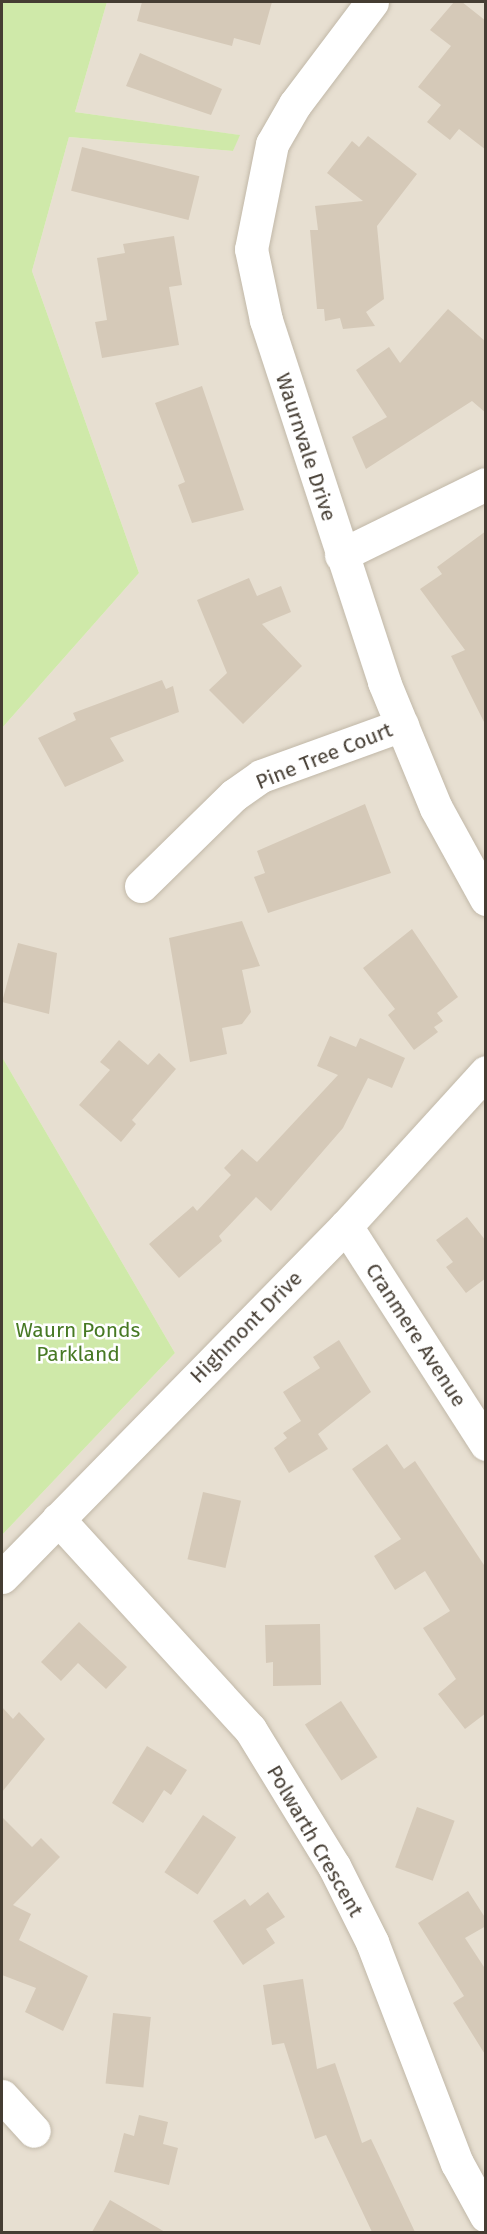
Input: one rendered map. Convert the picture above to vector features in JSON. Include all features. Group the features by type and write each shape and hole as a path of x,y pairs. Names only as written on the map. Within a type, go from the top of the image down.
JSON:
{"street":[{"name":"Waurnvale Drive","path":"372,2 295,104 272,144 251,249 266,320 341,555 402,725 480,878"},
{"path":"341,555 486,484"},
{"name":"Pine Tree Court","path":"141,886 234,795 261,777 402,725"},
{"name":"Highmont Drive","path":"2,1577 346,1226 486,1072"},
{"name":"Cranmere Avenue","path":"346,1226 486,1444"},
{"name":"Polwarth Crescent","path":"58,1519 242,1720 311,1827 372,1942 428,2093 486,2216"},
{"path":"2,2096 34,2132"}],"shaded area":[{"path":"107,2 485,2 485,2232 2,2232 2,1535 175,1353 2,1057 2,728 139,573 32,271 69,137 233,151 239,135 75,112"}],"green space":[{"path":"2,2 107,2 75,112 240,135 233,151 69,137 32,271 139,573 2,728"},
{"name":"Waurn Ponds Parkland","path":"2,1057 175,1353 2,1535"}],"building":[{"path":"142,2 272,2 260,45 234,38 232,46 137,21"},
{"path":"454,2 462,2 486,21 486,150 459,129 450,140 427,122 441,105 418,87 451,46 430,30"},
{"path":"140,53 222,89 211,115 126,86"},
{"path":"368,136 417,174 377,226 384,299 366,312 375,326 343,329 340,318 325,321 324,309 317,309 310,230 318,230 315,206 363,201 327,173 352,141 359,147"},
{"path":"82,147 199,176 189,220 71,191"},
{"path":"174,236 182,285 169,287 179,345 102,358 95,322 107,320 97,258 125,253 123,244"},
{"path":"448,309 486,342 486,413 472,401 366,469 352,437 387,417 356,370 389,347 400,363"},
{"path":"202,386 244,510 192,523 178,485 185,482 155,403"},
{"path":"486,531 486,726 451,656 465,650 420,589 442,574 437,567"},
{"path":"249,578 257,596 281,586 291,612 262,624 302,666 243,724 209,690 227,673 197,600"},
{"path":"162,680 166,689 173,686 179,712 110,738 124,761 65,787 38,738 76,720 73,713"},
{"path":"365,804 391,873 268,913 254,877 265,873 257,851"},
{"path":"242,921 260,966 242,970 251,1012 242,1024 222,1028 227,1054 190,1062 169,938"},
{"path":"412,929 458,997 437,1013 443,1021 434,1027 438,1032 414,1050 388,1015 395,1009 363,968"},
{"path":"18,943 57,953 49,1014 2,1002"},
{"path":"330,1036 356,1047 360,1038 405,1058 392,1088 368,1078 343,1128 271,1211 256,1197 219,1236 222,1241 179,1278 149,1244 193,1206 197,1211 231,1175 224,1168 242,1149 257,1162 338,1075 317,1066"},
{"path":"119,1040 148,1065 159,1053 176,1069 132,1120 136,1124 121,1142 79,1105 110,1070 100,1062"},
{"path":"467,1217 486,1241 486,1278 466,1293 446,1267 453,1262 436,1240"},
{"path":"339,1340 371,1392 318,1434 328,1449 289,1473 274,1448 287,1438 283,1433 301,1421 283,1392 320,1368 313,1357"},
{"path":"387,1444 404,1469 415,1461 486,1568 486,1713 465,1729 438,1694 456,1679 423,1628 450,1611 425,1571 395,1590 374,1556 401,1539 352,1469"},
{"path":"203,1492 241,1501 225,1568 187,1559"},
{"path":"79,1622 127,1667 106,1689 78,1663 61,1681 41,1662"},
{"path":"320,1624 321,1685 273,1686 273,1662 266,1663 265,1625"},
{"path":"341,1701 377,1757 341,1781 305,1724"},
{"path":"2,1707 13,1719 19,1712 45,1739 2,1792"},
{"path":"147,1746 187,1770 171,1795 164,1790 143,1823 112,1803"},
{"path":"417,1807 455,1821 433,1881 395,1867"},
{"path":"203,1815 236,1837 198,1895 164,1872"},
{"path":"2,1817 32,1847 41,1838 60,1857 13,1905 31,1914 19,1940 88,1976 63,2031 25,2012 36,1988 2,1975"},
{"path":"468,1891 486,1919 486,1926 465,1938 486,1970 486,2056 453,2003 464,1996 418,1923"},
{"path":"268,1892 285,1917 266,1929 275,1943 243,1965 213,1921 245,1899 250,1906"},
{"path":"303,1979 317,2069 335,2063 362,2143 371,2139 415,2232 372,2232 326,2135 315,2139 284,2043 272,2045 263,1985"},
{"path":"113,2013 151,2017 143,2088 106,2084"},
{"path":"139,2115 168,2122 163,2144 178,2148 169,2185 114,2172 124,2133 134,2136"},
{"path":"110,2200 165,2232 92,2232"}]}
